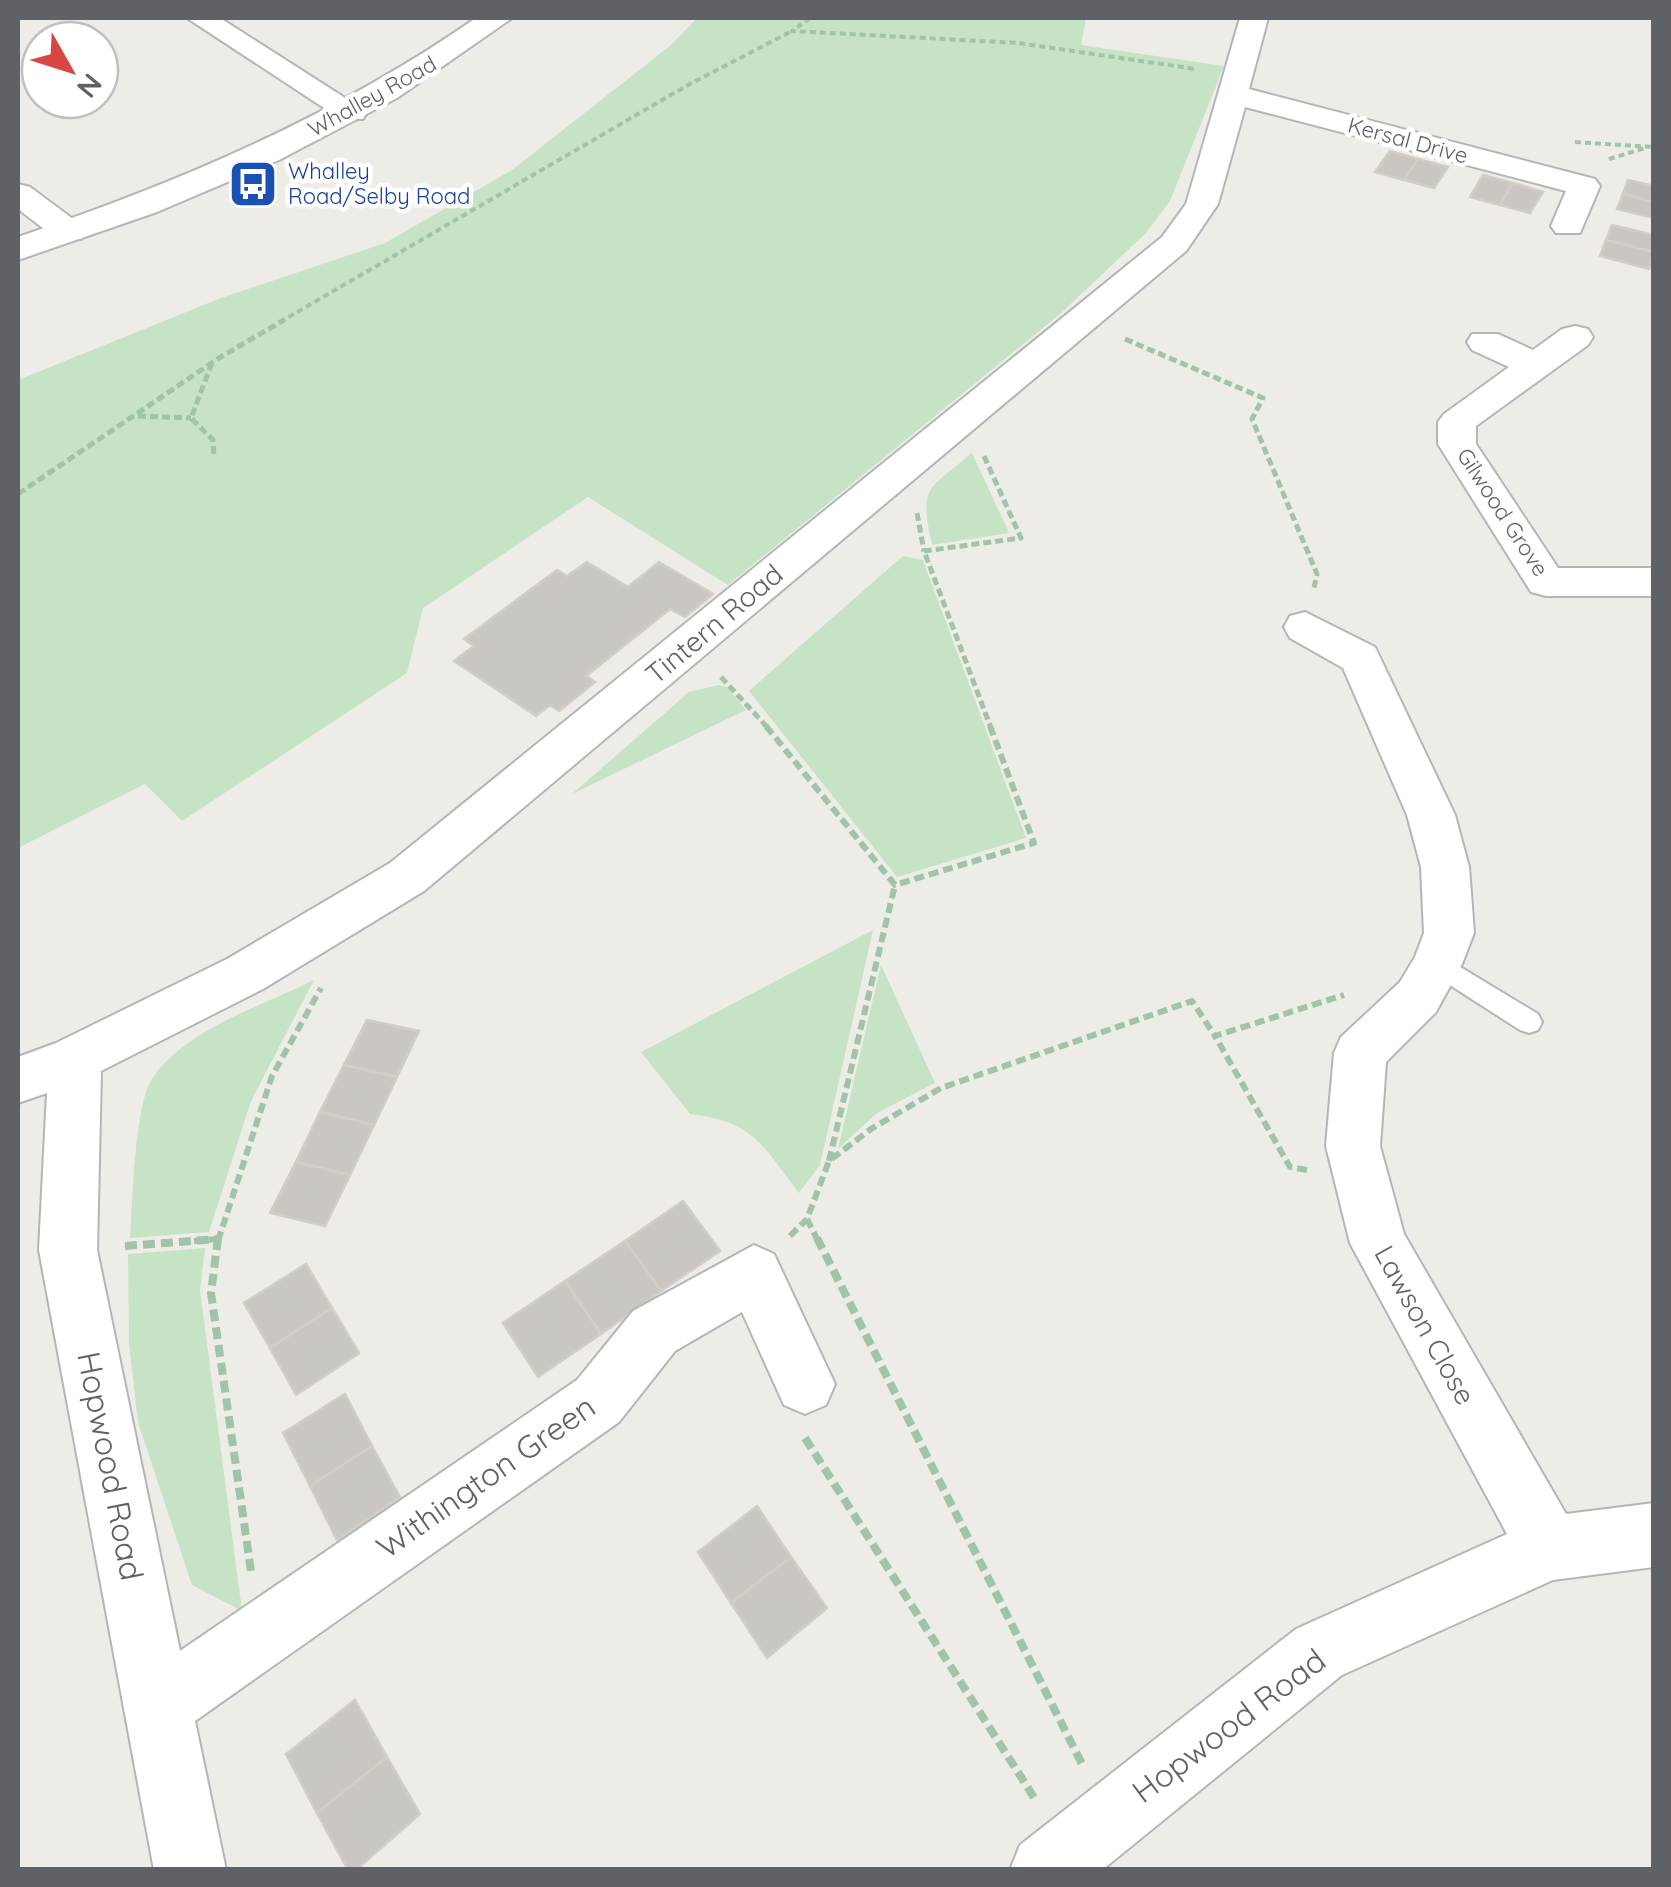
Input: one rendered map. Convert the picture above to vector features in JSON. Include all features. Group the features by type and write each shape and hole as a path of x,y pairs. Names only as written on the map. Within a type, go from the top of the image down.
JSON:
{"street":[{"path":"201,18 352,112"},
{"name":"Whalley Road","path":"18,248 203,181 352,112 434,64 496,18"},
{"name":"Tintern Road","path":"18,1080 75,1059 245,974 407,877 1174,244 1202,204 1254,18"},
{"name":"Kersal Drive","path":"1235,85 1588,175"},
{"path":"1568,226 1588,175"},
{"path":"18,194 68,232"},
{"name":"Gilwood Grove","path":"1574,337 1457,422 1457,444 1546,582 1654,582"},
{"path":"1486,342 1536,366"},
{"path":"1546,582 1557,622"},
{"name":"Lawson Close","path":"1305,627 1360,658 1431,815 1445,867 1448,932 1437,964 1418,997 1360,1053 1353,1146 1378,1243 1550,1548"},
{"name":"Hopwood Road","path":"75,1059 68,1250 190,1870"},
{"name":"Withington Green","path":"157,1706 598,1402 654,1331 754,1273 805,1384"},
{"name":"Hopwood Road","path":"1074,1846 1319,1652 1550,1548 1654,1535"}],"lane":[{"path":"1437,964 1530,1022"}],"path":[{"path":"18,494 213,362 810,18"},
{"path":"792,31 1018,43 1235,85"},
{"path":"1588,175 1650,146"},
{"path":"1082,320 1263,398 1252,419 1317,574 1305,627"},
{"path":"191,418 213,362"},
{"path":"134,416 191,418 214,440 214,457"},
{"path":"894,885 1034,843 924,551 1021,538 980,447 946,432"},
{"path":"679,653 732,684 894,885"},
{"path":"894,885 830,1162 807,1219 1074,1846"},
{"path":"260,1636 211,1293 218,1240 272,1076 335,962 314,933"},
{"path":"1215,1036 1362,989 1395,1018"},
{"path":"830,1162 871,1129 940,1088 1192,1001 1290,1167 1362,1180"},
{"path":"68,1250 218,1240"},
{"path":"805,1384 795,1422 1074,1846"}],"green space":[{"path":"697,18 1086,18 1081,45 1224,66 1170,201 1146,233 1060,314 728,585 588,497 423,608 407,673 182,821 145,784 18,848 18,380 221,298 385,243 512,170 671,45"},
{"path":"972,453 1009,533 932,545 926,511 930,491"},
{"path":"903,556 923,560 1026,838 897,877 749,691"},
{"path":"719,685 727,687 746,710 572,794 689,692"},
{"path":"873,930 820,1165 799,1193 755,1138 729,1123 690,1114 641,1052"},
{"path":"881,965 935,1083 877,1113 838,1149"},
{"path":"314,980 251,1101 209,1232 130,1238 141,1110 152,1079 166,1061 204,1033"},
{"path":"205,1248 200,1290 242,1611 192,1585 138,1422 129,1343 128,1254"}],"building":[{"path":"1390,151 1418,159 1404,180 1375,172"},
{"path":"1418,159 1448,167 1434,188 1404,180"},
{"path":"1483,175 1513,183 1500,205 1470,197"},
{"path":"1628,180 1654,186 1654,202 1623,194"},
{"path":"1513,183 1543,192 1530,213 1500,205"},
{"path":"1623,194 1654,202 1654,218 1617,209"},
{"path":"1612,225 1654,235 1654,252 1606,240"},
{"path":"1606,240 1654,252 1649,269 1600,256"},
{"path":"587,562 628,587 659,562 713,594 685,617 670,609 586,676 595,682 559,711 550,705 536,716 454,661 474,646 464,639 557,570 567,576"},
{"path":"367,1020 419,1031 397,1077 344,1065"},
{"path":"344,1065 397,1077 374,1125 320,1112"},
{"path":"320,1112 374,1125 350,1175 296,1162"},
{"path":"296,1162 350,1175 325,1226 270,1213"},
{"path":"683,1201 720,1251 661,1291 625,1241"},
{"path":"625,1241 661,1291 601,1334 565,1281"},
{"path":"306,1264 332,1308 270,1348 244,1303"},
{"path":"565,1281 601,1334 538,1377 503,1323"},
{"path":"332,1308 359,1353 296,1395 270,1348"},
{"path":"345,1394 372,1446 310,1486 283,1433"},
{"path":"372,1446 400,1497 337,1540 310,1486"},
{"path":"757,1506 791,1557 731,1603 698,1552"},
{"path":"791,1557 827,1608 767,1658 731,1603"},
{"path":"355,1700 387,1757 317,1813 286,1754"},
{"path":"387,1757 420,1814 356,1870 348,1870 317,1813"}],"place":[{"name":"Whalley Road/Selby Road","path":"253,184"}]}
